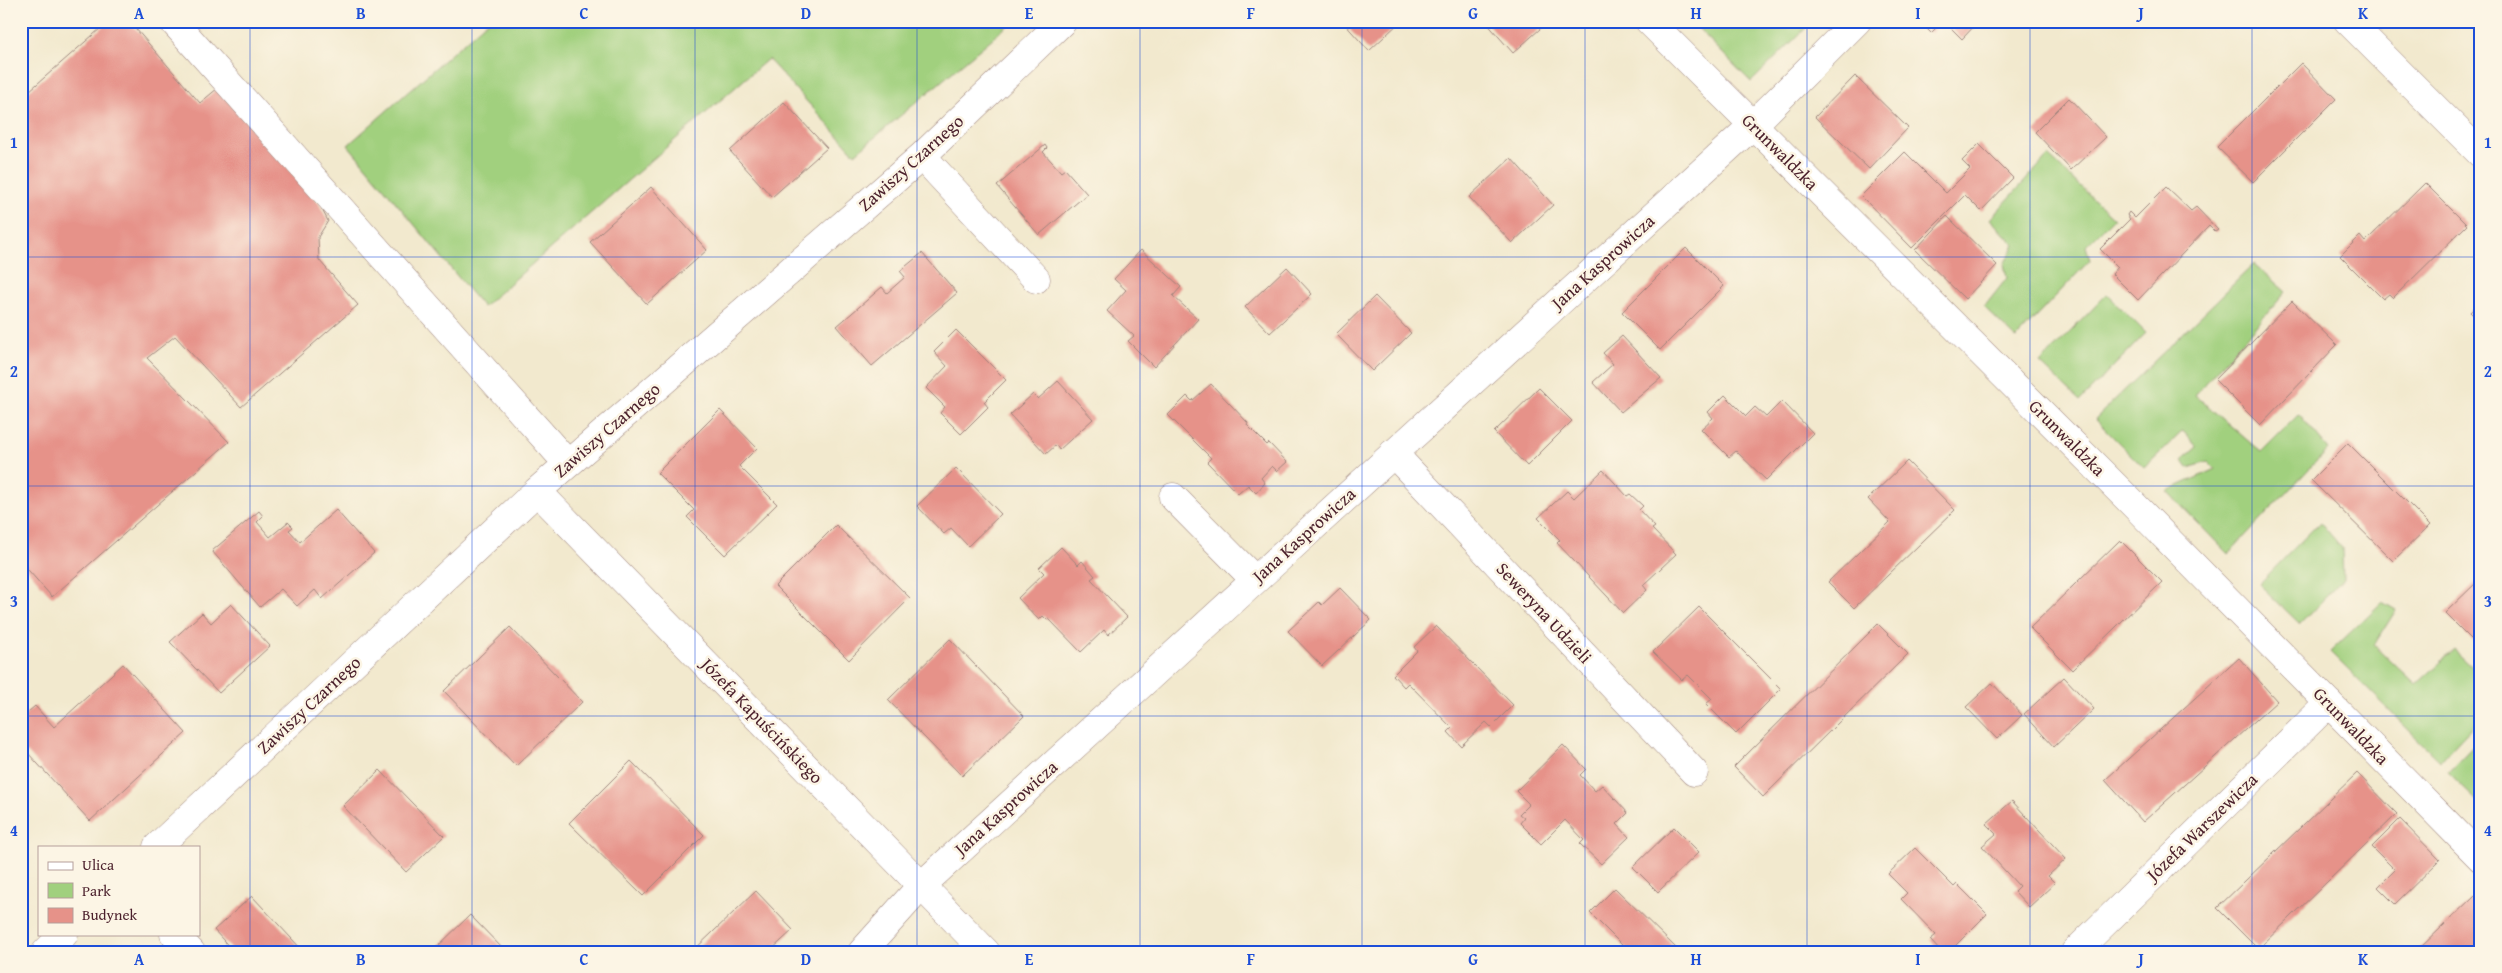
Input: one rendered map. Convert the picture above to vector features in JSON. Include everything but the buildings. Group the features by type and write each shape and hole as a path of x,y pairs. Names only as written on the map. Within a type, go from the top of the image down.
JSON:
{"street":[{"path":"173,21 568,464"},
{"name":"Zawiszy Czarnego","path":"159,846 537,491 922,156 1063,21"},
{"name":"Grunwaldzka","path":"1650,21 2481,858"},
{"name":"Jana Kasprowicza","path":"862,952 922,886 1393,453 1754,125 1857,21"},
{"path":"2348,21 2481,154"},
{"path":"922,156 1036,279"},
{"name":"Seweryna Udzieli","path":"1393,453 1694,772"},
{"name":"Józefa Kapuścińskiego","path":"537,491 986,952"},
{"path":"1173,496 1255,580"},
{"name":"Józefa Warszewicza","path":"2075,952 2329,703"},
{"path":"46,952 62,936"},
{"path":"176,936 191,952"}],"green space":[{"path":"488,21 1013,21 855,154 768,59 483,307 348,145"},
{"path":"1691,21 1813,21 1751,82"},
{"path":"2048,156 2114,218 2086,246 2090,260 2016,338 1984,307 2007,278 2004,264 2015,245 1990,219"},
{"path":"2254,264 2286,292 2195,395 2261,452 2299,414 2328,449 2228,554 2167,491 2215,469 2208,462 2188,468 2182,460 2197,447 2183,431 2144,468 2095,419"},
{"path":"2107,294 2146,333 2080,401 2040,363"},
{"path":"2320,522 2342,548 2343,579 2300,624 2259,584"},
{"path":"2382,602 2396,610 2374,645 2416,685 2454,650 2481,675 2481,718 2440,761 2330,652"},
{"path":"2481,738 2481,804 2448,772"}]}
